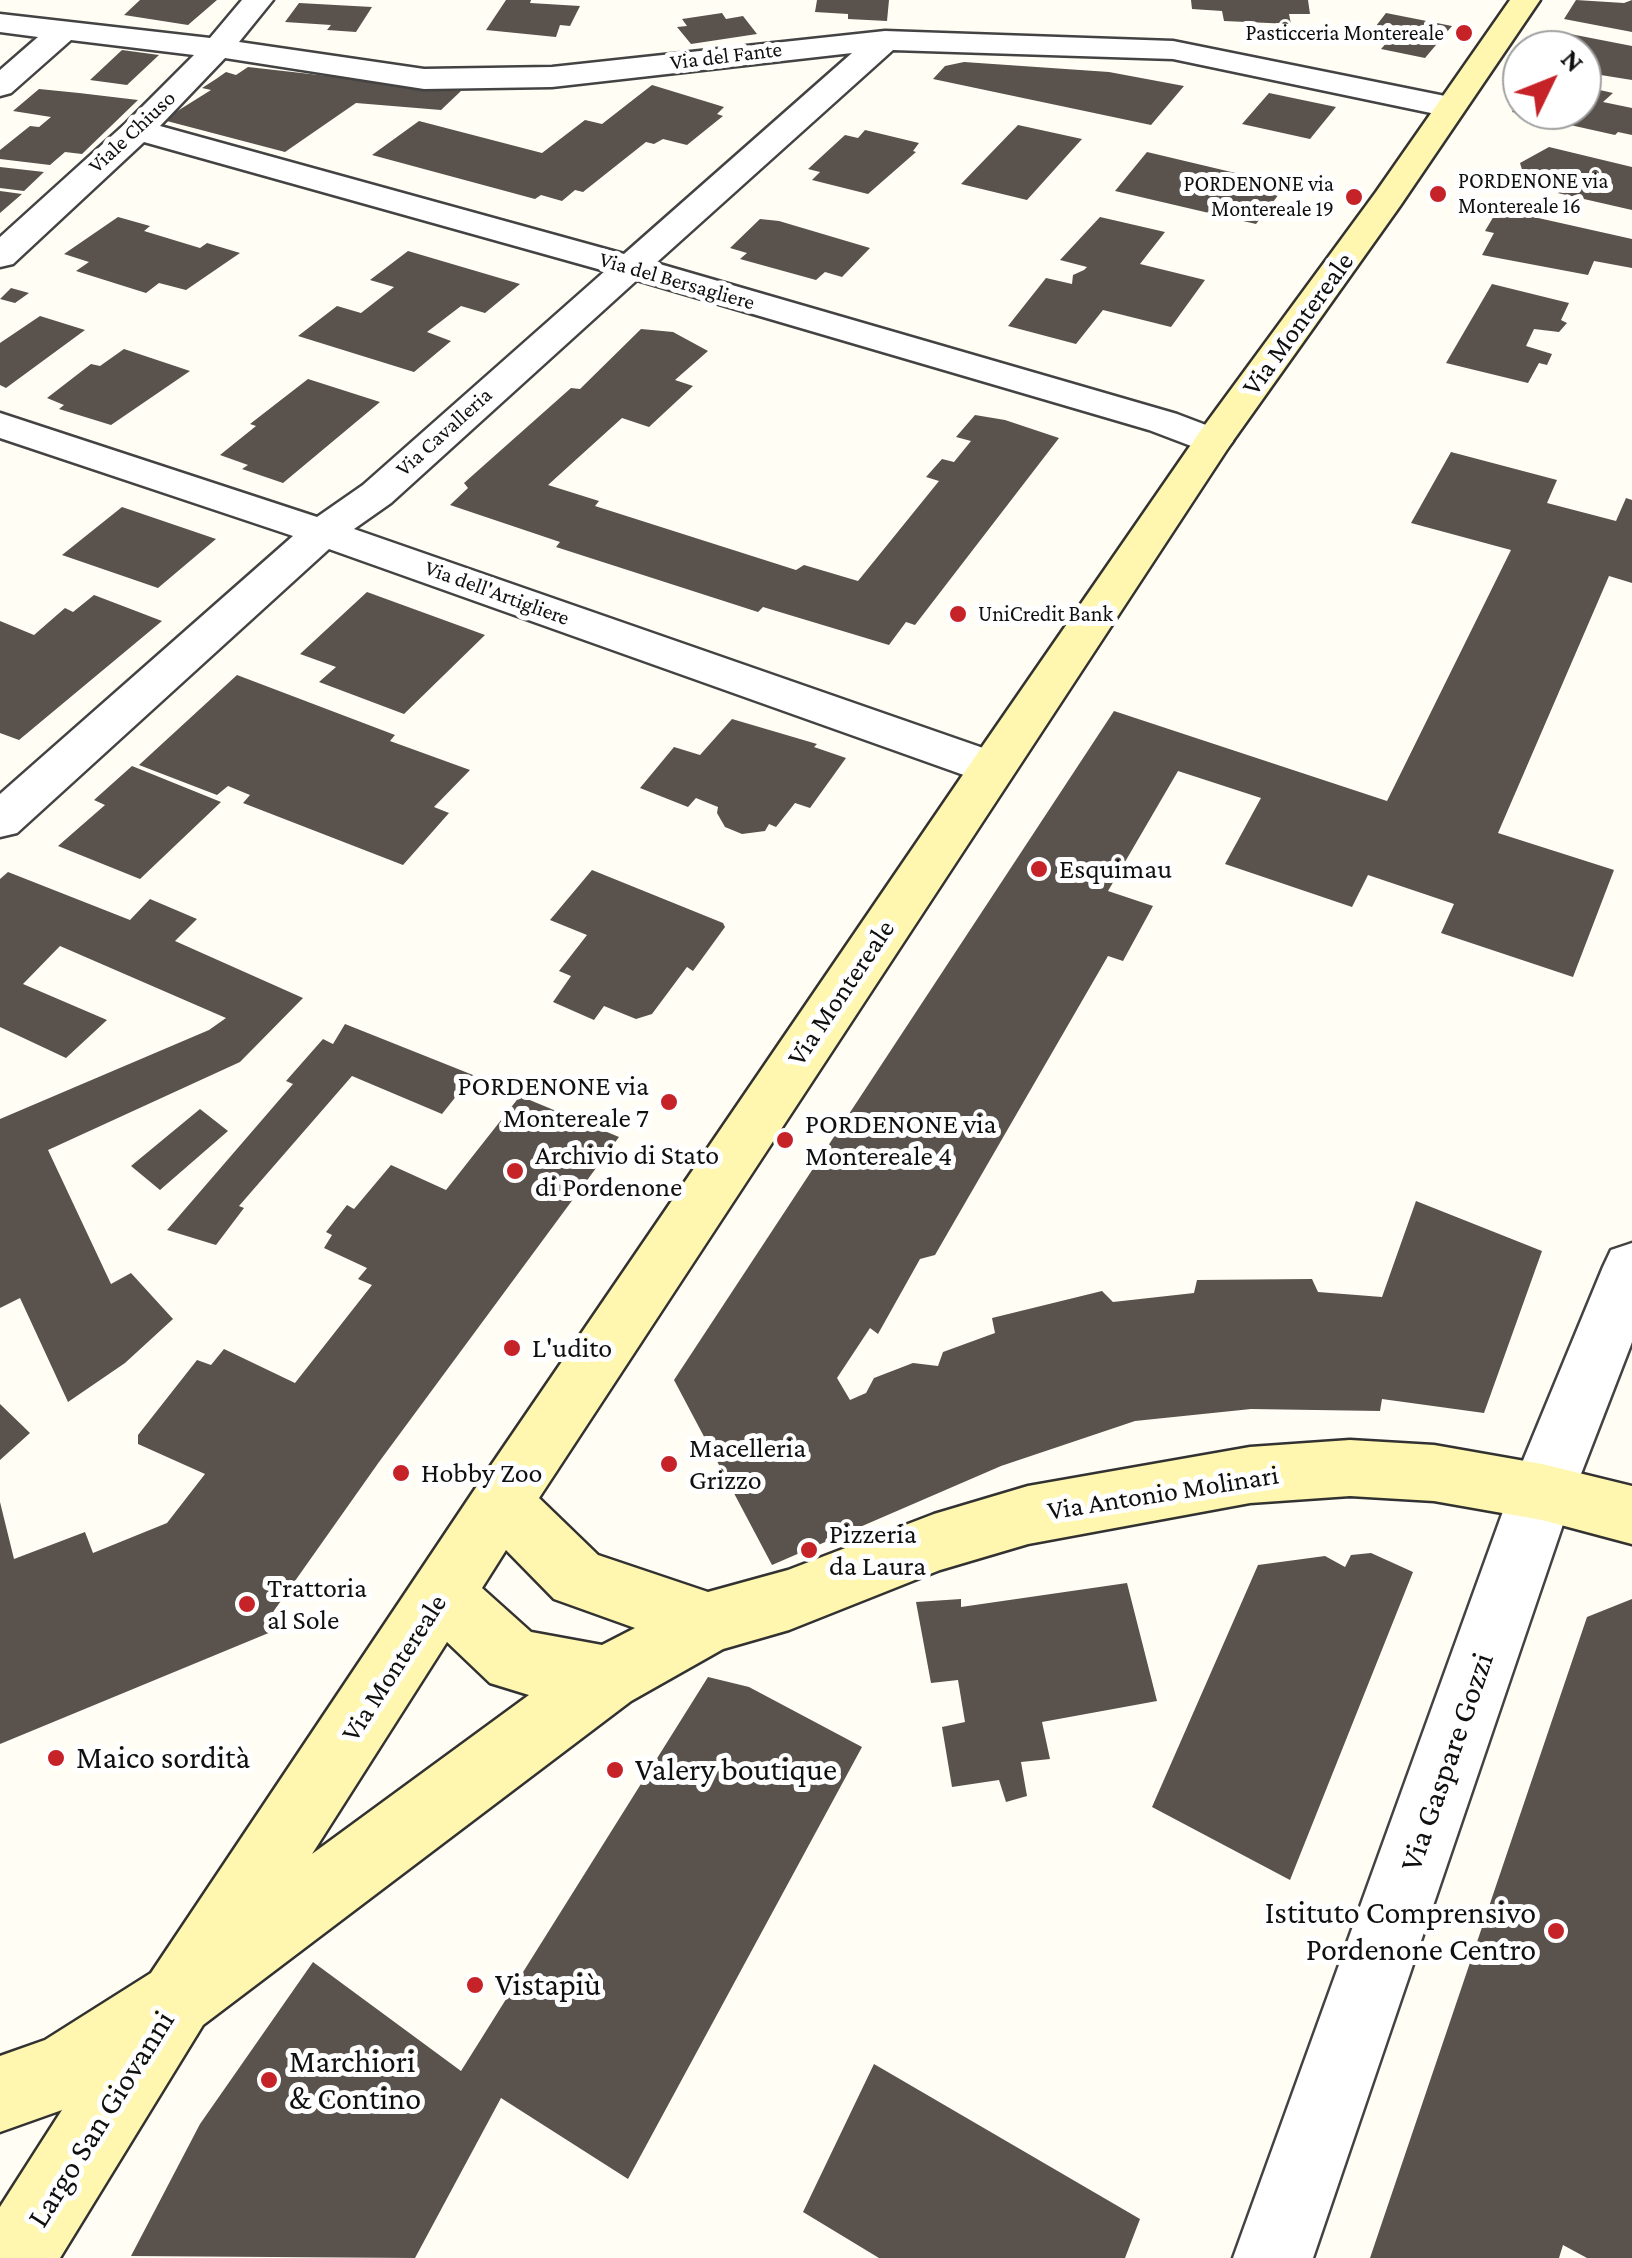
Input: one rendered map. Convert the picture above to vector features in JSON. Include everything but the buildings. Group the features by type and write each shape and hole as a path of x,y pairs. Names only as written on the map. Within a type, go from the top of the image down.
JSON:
{"main road":[{"name":"Via Montereale","path":"176,1999 501,1503 992,768 1214,441 1524,0"},
{"name":"Via Antonio Molinari","path":"176,1999 607,1678 708,1624 789,1600 934,1543 1028,1515 1128,1494 1250,1475 1350,1468 1434,1473 1542,1492 1632,1515"},
{"path":"501,1503 577,1578 708,1624"},
{"path":"442,1594 514,1661 607,1678"},
{"name":"Largo San Giovanni","path":"0,2094 66,2071 176,1999"},
{"name":"Largo San Giovanni","path":"14,2258 176,1999"}],"street":[{"name":"Viale Chiuso","path":"0,256 138,130 218,48 258,0"},
{"name":"Via del Fante","path":"0,24 218,48 424,79 552,77 885,40 1173,50 1450,108"},
{"path":"0,86 63,31"},
{"name":"Via Cavalleria","path":"0,821 322,532 377,494 885,40"},
{"name":"Via del Bersagliere","path":"138,130 628,266 1163,422 1214,441"},
{"name":"Via dell'Artigliere","path":"0,425 322,532 992,768"},
{"name":"Via Gaspare Gozzi","path":"1273,2258 1542,1492 1632,1267"}],"place":[{"name":"Pasticceria Montereale","path":"1464,33"},
{"name":"PORDENONE via Montereale 16","path":"1438,194"},
{"name":"PORDENONE via Montereale 19","path":"1354,197"},
{"name":"UniCredit Bank","path":"958,614"},
{"name":"Esquimau","path":"1039,869"},
{"name":"PORDENONE via Montereale 7","path":"669,1102"},
{"name":"PORDENONE via Montereale 4","path":"785,1140"},
{"name":"Archivio di Stato di Pordenone","path":"515,1171"},
{"name":"L'udito","path":"512,1348"},
{"name":"Macelleria Grizzo","path":"669,1464"},
{"name":"Hobby Zoo","path":"401,1473"},
{"name":"Pizzeria da Laura","path":"809,1550"},
{"name":"Trattoria al Sole","path":"247,1604"},
{"name":"Maico sordità","path":"56,1758"},
{"name":"Valery boutique","path":"615,1770"},
{"name":"Istituto Comprensivo Pordenone Centro","path":"1556,1931"},
{"name":"Vistapiù","path":"475,1985"},
{"name":"Marchiori & Contino","path":"269,2080"}]}
